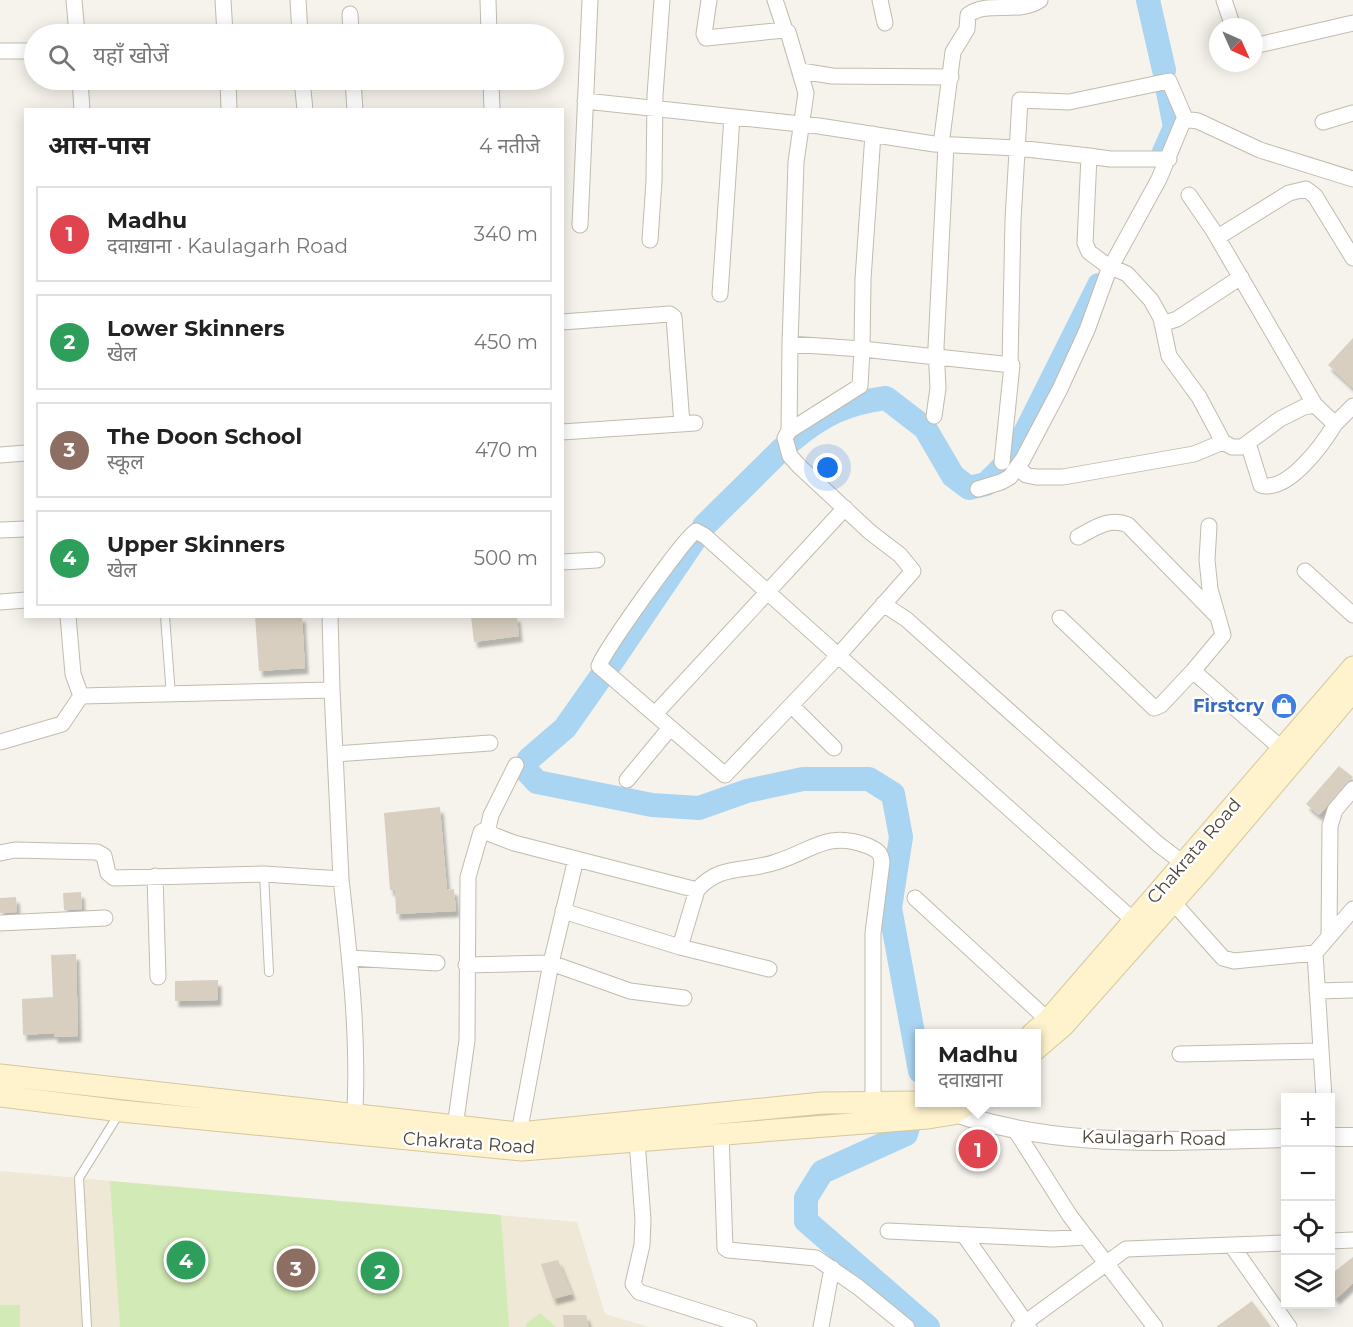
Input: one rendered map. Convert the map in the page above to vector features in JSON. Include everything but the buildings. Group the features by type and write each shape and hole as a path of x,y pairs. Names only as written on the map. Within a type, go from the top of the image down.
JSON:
{"main road":[{"name":"Chakrata Road","path":"1041,1045 1063,1026 1140,926 1184,863 1353,667"},
{"name":"Chakrata Road","path":"1040,1027 1140,926 1173,902 1353,691"},
{"name":"Chakrata Road","path":"0,1075 522,1150 721,1134 873,1112 915,1103"},
{"name":"Chakrata Road","path":"0,1096 121,1111 354,1125 455,1127 519,1133 822,1103 928,1118 962,1108"}],"street":[{"path":"74,0 76,24"},
{"path":"224,0 225,24"},
{"path":"298,0 299,24"},
{"path":"488,0 489,24"},
{"path":"580,225 590,0"},
{"path":"650,240 662,0"},
{"path":"709,0 704,34 706,38 785,30"},
{"path":"775,0 785,30 788,32 806,93 796,162 789,431"},
{"path":"880,0 885,23"},
{"path":"934,416 938,388 936,357 944,145 953,52 967,29 968,15 972,5 1023,8 1040,0"},
{"path":"1224,0 1230,18"},
{"path":"350,14 350,24"},
{"path":"1263,44 1353,23"},
{"path":"0,51 24,51"},
{"path":"801,71 832,76 951,77"},
{"path":"978,489 1001,482 1018,467 1060,389 1088,330 1112,266 1169,159 1185,118 1169,81 1069,102 1023,99 1018,105 1010,364 1012,365 1007,435 1002,462"},
{"path":"81,90 82,108"},
{"path":"228,90 229,108"},
{"path":"303,90 304,108"},
{"path":"354,90 355,108"},
{"path":"491,90 492,108"},
{"path":"585,101 802,124 944,145 1017,148 1110,159 1169,159"},
{"path":"1323,122 1353,113"},
{"path":"720,294 732,117"},
{"path":"1185,118 1211,126 1260,150 1353,179"},
{"path":"873,134 863,279 862,376 858,389 789,431 785,438 790,456 913,569 837,657 725,775 599,666 690,534 696,531 705,536 837,657 1140,926"},
{"path":"1089,156 1085,243 1089,252 1137,283 1151,300 1162,324 1166,349 1173,365 1199,397 1223,442 1232,447 1242,447 1280,419 1305,406 1315,405"},
{"path":"1218,237 1289,194 1306,189 1315,196 1353,258"},
{"path":"1189,195 1218,237 1315,405 1335,424"},
{"path":"1162,324 1177,319 1241,277"},
{"path":"564,322 669,314 674,317 688,424 564,432"},
{"path":"790,344 1010,364"},
{"path":"1248,443 1261,485 1273,486 1284,481 1308,460 1335,424 1353,406"},
{"path":"1018,467 1026,475 1063,477 1194,454 1223,442"},
{"path":"0,455 24,453"},
{"path":"655,714 845,508"},
{"path":"1078,537 1104,524 1118,521 1128,525 1218,617"},
{"path":"1060,618 1154,708 1161,705 1222,635 1210,589 1207,560 1209,526"},
{"path":"0,530 24,529"},
{"path":"564,562 597,560"},
{"path":"1305,571 1353,615"},
{"path":"0,602 24,600"},
{"path":"883,604 914,626 1158,844 1184,863"},
{"path":"68,618 73,674 81,696"},
{"path":"330,618 341,879 350,958 356,1076 354,1125"},
{"path":"1193,671 1282,749"},
{"path":"81,696 171,696 332,690"},
{"path":"0,742 58,726 65,721 81,696"},
{"path":"792,706 834,748"},
{"path":"627,780 670,728"},
{"path":"335,754 490,743"},
{"path":"487,833 491,815 516,765"},
{"path":"1329,937 1330,825 1335,810 1353,789"},
{"path":"455,1127 466,1040 469,869 481,832 697,890"},
{"path":"680,947 697,890 710,876 722,871 751,870 768,865 820,843 856,842 876,850 881,855 873,933 873,1112"},
{"path":"0,853 15,850 97,852 104,856 110,876 264,874 341,879"},
{"path":"519,1133 551,963 576,859"},
{"path":"155,876 158,977"},
{"path":"915,898 1040,1027"},
{"path":"1173,902 1223,958 1234,961 1315,953 1353,909"},
{"path":"563,911 680,947 769,969"},
{"path":"0,923 105,918"},
{"path":"1315,953 1324,1093"},
{"path":"350,958 437,963"},
{"path":"466,965 551,963 630,991 684,998"},
{"path":"1317,991 1353,990"},
{"path":"1180,1054 1321,1051"},
{"name":"Kaulagarh Road","path":"962,1108 1014,1128 1096,1141 1281,1138"},
{"path":"1014,1128 1085,1237 1155,1327"},
{"path":"721,1134 725,1248 805,1256 832,1268 907,1327"},
{"path":"1335,1137 1353,1137"},
{"path":"637,1141 644,1220 642,1245 633,1284 635,1288 639,1292 749,1327"},
{"path":"888,1231 1053,1239 1085,1237"},
{"path":"964,1235 1024,1325 1126,1249 1281,1243"},
{"path":"1335,1241 1352,1241"},
{"path":"1232,1246 1289,1327"},
{"path":"822,1327 832,1268"}],"lane":[{"path":"165,618 171,696"},
{"path":"264,874 269,972"},
{"path":"87,1327 79,1178 121,1111"}],"shaded area":[{"path":"0,1171 577,1222 605,1314 649,1327 0,1327"}],"green space":[{"path":"110,1181 501,1215 509,1327 120,1327"},
{"path":"0,1305 20,1305 20,1327 0,1327"},
{"path":"540,1313 556,1327 526,1327 526,1324"}],"waterway":[{"path":"1148,0 1164,70"},
{"path":"1164,152 1175,127 1168,92"},
{"path":"791,441 813,424 835,412 859,403 886,398 925,428 953,476 969,488 986,484 1013,457 1099,285"},
{"path":"704,526 782,449"},
{"path":"611,663 697,536"},
{"path":"603,674 565,728 529,759 525,769 537,782 652,805 699,808 747,791 803,779 869,779 893,794 901,837 890,908 915,1044"},
{"path":"908,1127 906,1134 822,1172 806,1198 806,1221 928,1327"}],"place":[{"name":"Firstcry","path":"1284,706"},
{"name":"Madhu","path":"978,1149"},
{"name":"Upper Skinners","path":"186,1260"},
{"name":"The Doon School","path":"296,1268"},
{"name":"Lower Skinners","path":"380,1271"}]}
